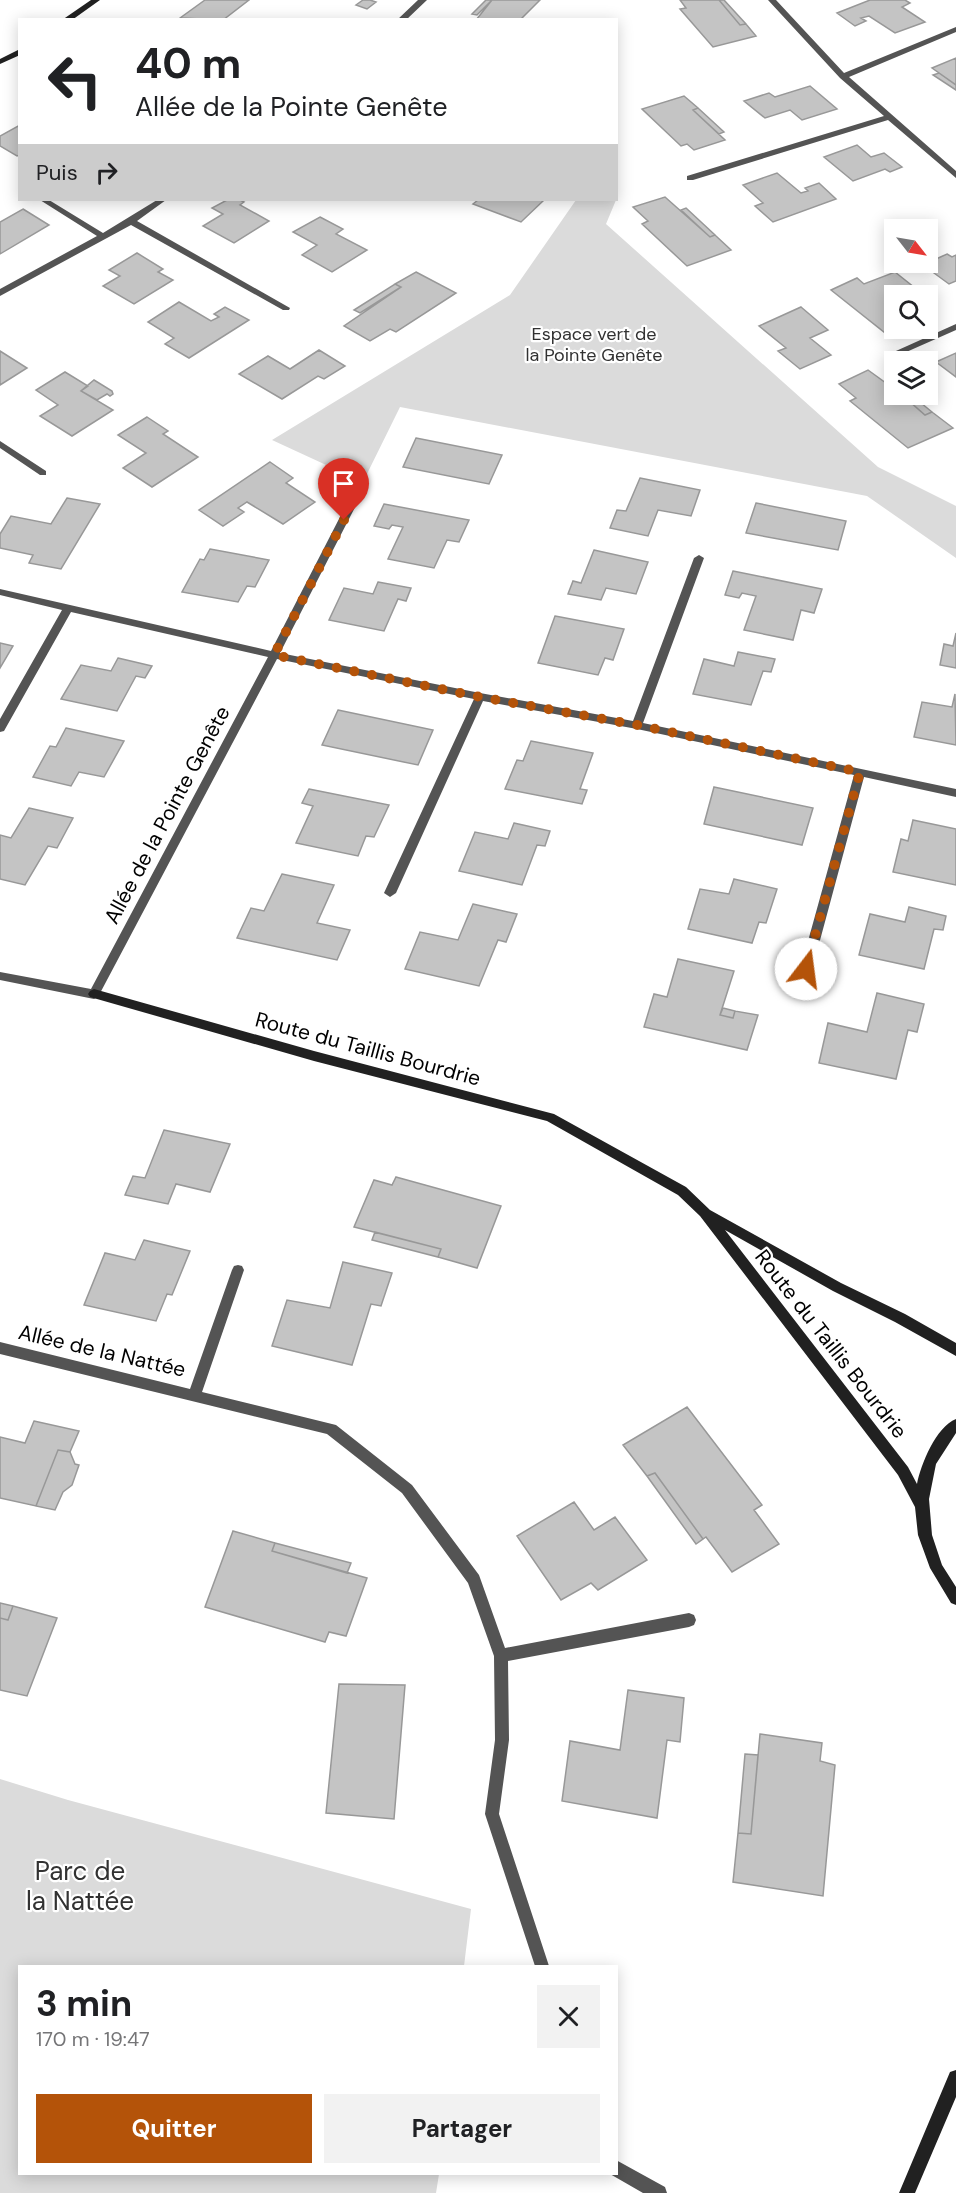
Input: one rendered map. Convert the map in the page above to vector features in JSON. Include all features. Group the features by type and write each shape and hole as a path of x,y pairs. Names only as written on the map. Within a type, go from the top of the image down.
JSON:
{"street":[{"path":"69,18 96,0"},
{"path":"403,18 423,0"},
{"path":"772,0 843,76 956,175"},
{"path":"843,76 956,29"},
{"path":"0,62 18,52"},
{"path":"690,178 889,117"},
{"path":"46,201 102,236"},
{"path":"0,292 131,221 161,201"},
{"path":"131,221 286,308"},
{"path":"901,351 956,327"},
{"path":"0,444 43,473"},
{"name":"Allée de la Pointe Genête","path":"94,994 363,482"},
{"path":"637,725 699,558"},
{"path":"0,592 274,655 480,697 637,725 956,793"},
{"path":"0,728 69,607"},
{"path":"390,893 480,697"},
{"path":"806,969 860,772"},
{"name":"Route du Taillis Bourdrie","path":"0,976 94,994 314,1056 550,1117 682,1191 704,1212 903,1471 921,1504"},
{"name":"Route du Taillis Bourdrie","path":"704,1212 837,1287 900,1318 956,1350"},
{"name":"Allée de la Nattée","path":"194,1395 238,1270"},
{"name":"Allée de la Nattée","path":"0,1348 331,1430 407,1489 474,1580 501,1656 502,1740 492,1814 542,1965"},
{"path":"956,1425 929,1463 921,1504 927,1546 946,1586 956,1598"},
{"path":"501,1656 688,1620"},
{"path":"907,2193 956,2078"},
{"path":"618,2169 659,2193"}],"green space":[{"name":"Espace vert de la Pointe Genête","path":"575,201 616,201 606,224 878,467 956,506 956,558 867,496 400,407 363,482 272,440 510,295"},
{"name":"Parc de la Nattée","path":"0,1779 68,1800 471,1909 464,1965 18,1965 18,2175 439,2175 436,2193 0,2193"}],"building":[{"path":"205,0 249,0 226,18 180,18"},
{"path":"363,0 376,2 367,9 356,5"},
{"path":"486,0 492,0 477,15 472,14"},
{"path":"492,0 540,0 522,18 478,18"},
{"path":"680,0 719,0 740,25 746,24 756,36 713,47 680,9 686,8"},
{"path":"719,0 724,0 746,24 740,25"},
{"path":"870,0 905,0 910,3 902,7 925,22 895,33 869,16 861,18 866,21 855,26 837,13"},
{"path":"956,58 956,85 932,68"},
{"path":"939,73 956,85 956,90 933,75"},
{"path":"810,86 837,109 802,120 790,110 765,118 744,101 769,93 775,97"},
{"path":"684,96 698,108 693,110 725,140 694,150 687,144 681,146 642,109"},
{"path":"698,108 724,132 719,134 693,110"},
{"path":"18,126 18,156 0,146 0,136"},
{"path":"857,145 871,157 884,153 902,167 890,172 885,169 853,181 824,157"},
{"path":"777,173 801,193 808,191 805,188 819,183 836,199 773,222 755,206 763,203 743,185"},
{"path":"665,197 710,237 715,235 731,250 687,266 642,224 648,221 633,207"},
{"path":"225,201 242,201 244,202 240,205 269,221 234,243 203,226 223,214 212,208"},
{"path":"477,201 543,201 521,222 473,204"},
{"path":"686,208 715,235 710,237 681,210"},
{"path":"23,209 49,225 0,254 0,222"},
{"path":"320,217 343,229 336,234 367,250 332,272 302,255 317,245 293,232"},
{"path":"137,253 163,269 158,272 173,280 134,304 103,286 120,276 109,270"},
{"path":"947,254 952,257 956,255 956,281 949,284 934,273 938,273 938,258"},
{"path":"416,272 456,293 396,332 390,329 370,341 344,326 401,287 395,284"},
{"path":"896,273 911,285 884,285 884,332 831,290 857,278 864,284"},
{"path":"395,284 401,287 360,313 354,310"},
{"path":"179,302 211,321 219,317 214,314 225,307 249,320 189,358 165,344 174,338 148,322"},
{"path":"801,307 828,330 810,338 831,355 800,369 778,351 786,348 759,326"},
{"path":"319,350 345,366 324,379 318,376 282,399 239,374 268,356 290,369"},
{"path":"0,351 27,368 0,385"},
{"path":"956,353 956,377 938,364 938,361"},
{"path":"868,370 884,382 884,405 914,405 925,415 932,412 953,428 908,448 850,401 856,398 839,384"},
{"path":"65,372 88,386 81,391 113,410 72,436 40,416 58,405 36,390"},
{"path":"94,380 112,391 113,394 110,396 107,394 97,400 81,391"},
{"path":"914,405 923,405 932,412 925,415"},
{"path":"147,417 168,431 163,434 198,457 152,487 123,468 146,453 118,435"},
{"path":"416,438 502,455 489,484 403,467"},
{"path":"270,462 293,478 286,483 315,502 283,524 247,502 238,508 244,512 223,526 199,510"},
{"path":"640,478 700,490 691,516 658,510 648,536 610,528 617,510 626,511"},
{"path":"67,498 100,504 61,569 29,563 33,555 0,548 0,534 11,516 51,524"},
{"path":"756,503 846,521 838,550 746,533"},
{"path":"384,504 469,520 459,542 447,540 434,568 388,559 403,527 392,525 389,529 374,526"},
{"path":"210,549 269,560 255,587 247,586 238,602 182,592 200,559 204,560"},
{"path":"594,550 648,562 636,594 606,588 601,600 568,594 573,581 581,583"},
{"path":"733,571 822,589 814,613 801,610 793,640 744,630 756,596 742,593 739,598 725,595"},
{"path":"378,582 411,588 406,601 398,599 384,631 329,620 344,588 373,594"},
{"path":"555,616 624,629 613,660 605,658 598,675 538,663"},
{"path":"956,633 956,668 940,665 944,644 953,646"},
{"path":"0,643 13,646 0,668"},
{"path":"738,652 775,659 771,672 763,671 751,705 693,694 704,659 734,666"},
{"path":"118,658 152,666 145,678 136,676 117,711 61,699 81,665 111,671"},
{"path":"955,694 956,745 914,737 922,702 952,707"},
{"path":"338,710 433,730 418,765 322,745"},
{"path":"66,728 124,741 104,777 79,772 71,786 33,777 50,746 56,747"},
{"path":"531,741 593,753 580,789 587,790 582,804 505,789 517,760 523,761"},
{"path":"714,787 813,808 802,845 704,824"},
{"path":"309,789 389,805 374,837 366,836 358,856 296,843 313,806 302,803"},
{"path":"29,808 73,818 57,848 48,846 25,885 0,879 0,835 11,838"},
{"path":"913,820 956,829 956,885 893,872 901,839 908,841"},
{"path":"514,823 550,831 545,846 537,845 522,885 459,871 475,832 508,839"},
{"path":"282,874 334,885 317,923 350,930 337,960 237,938 251,908 264,911"},
{"path":"734,879 777,889 766,923 759,922 752,943 688,929 700,889 729,894"},
{"path":"473,904 517,914 506,942 498,940 479,986 405,969 420,932 458,940"},
{"path":"909,907 946,916 943,930 934,929 924,969 859,955 870,914 905,922"},
{"path":"678,959 734,971 720,1015 733,1018 735,1011 758,1015 747,1050 644,1027 654,994 667,997"},
{"path":"877,993 924,1004 917,1032 908,1030 896,1079 819,1063 828,1023 867,1032"},
{"path":"723,1008 735,1011 733,1018 720,1015"},
{"path":"164,1130 230,1144 210,1192 176,1184 168,1204 125,1195 133,1176 145,1178"},
{"path":"396,1177 501,1206 477,1268 438,1257 441,1249 354,1227 374,1180 392,1185"},
{"path":"375,1232 441,1249 438,1257 372,1240"},
{"path":"144,1240 190,1251 172,1295 167,1294 156,1321 84,1305 105,1253 135,1260"},
{"path":"343,1262 392,1273 381,1306 371,1304 352,1365 272,1346 287,1300 330,1308"},
{"path":"687,1407 762,1505 754,1510 779,1544 732,1572 706,1537 703,1539 655,1473 647,1476 623,1445"},
{"path":"34,1421 79,1431 70,1452 58,1450 36,1506 0,1498 0,1437 25,1443"},
{"path":"58,1450 70,1452 75,1464 79,1465 72,1485 63,1492 55,1510 36,1506"},
{"path":"655,1473 703,1539 696,1544 647,1476"},
{"path":"574,1502 594,1530 615,1517 647,1560 598,1590 591,1583 561,1600 517,1536"},
{"path":"233,1531 275,1543 272,1551 367,1578 346,1636 329,1632 325,1642 205,1607"},
{"path":"275,1543 351,1563 347,1573 272,1551"},
{"path":"0,1603 13,1606 8,1620 0,1618"},
{"path":"13,1606 57,1618 27,1696 0,1690 0,1618 8,1620"},
{"path":"339,1684 405,1685 394,1819 326,1813"},
{"path":"628,1690 684,1698 680,1742 667,1740 657,1818 562,1801 570,1741 620,1750"},
{"path":"760,1734 822,1743 820,1761 835,1765 823,1896 733,1882 738,1833 751,1834"},
{"path":"745,1754 758,1755 751,1834 738,1833"}],"route":[{"path":"344,520 274,655 480,697 637,725 860,772 806,969"}]}
